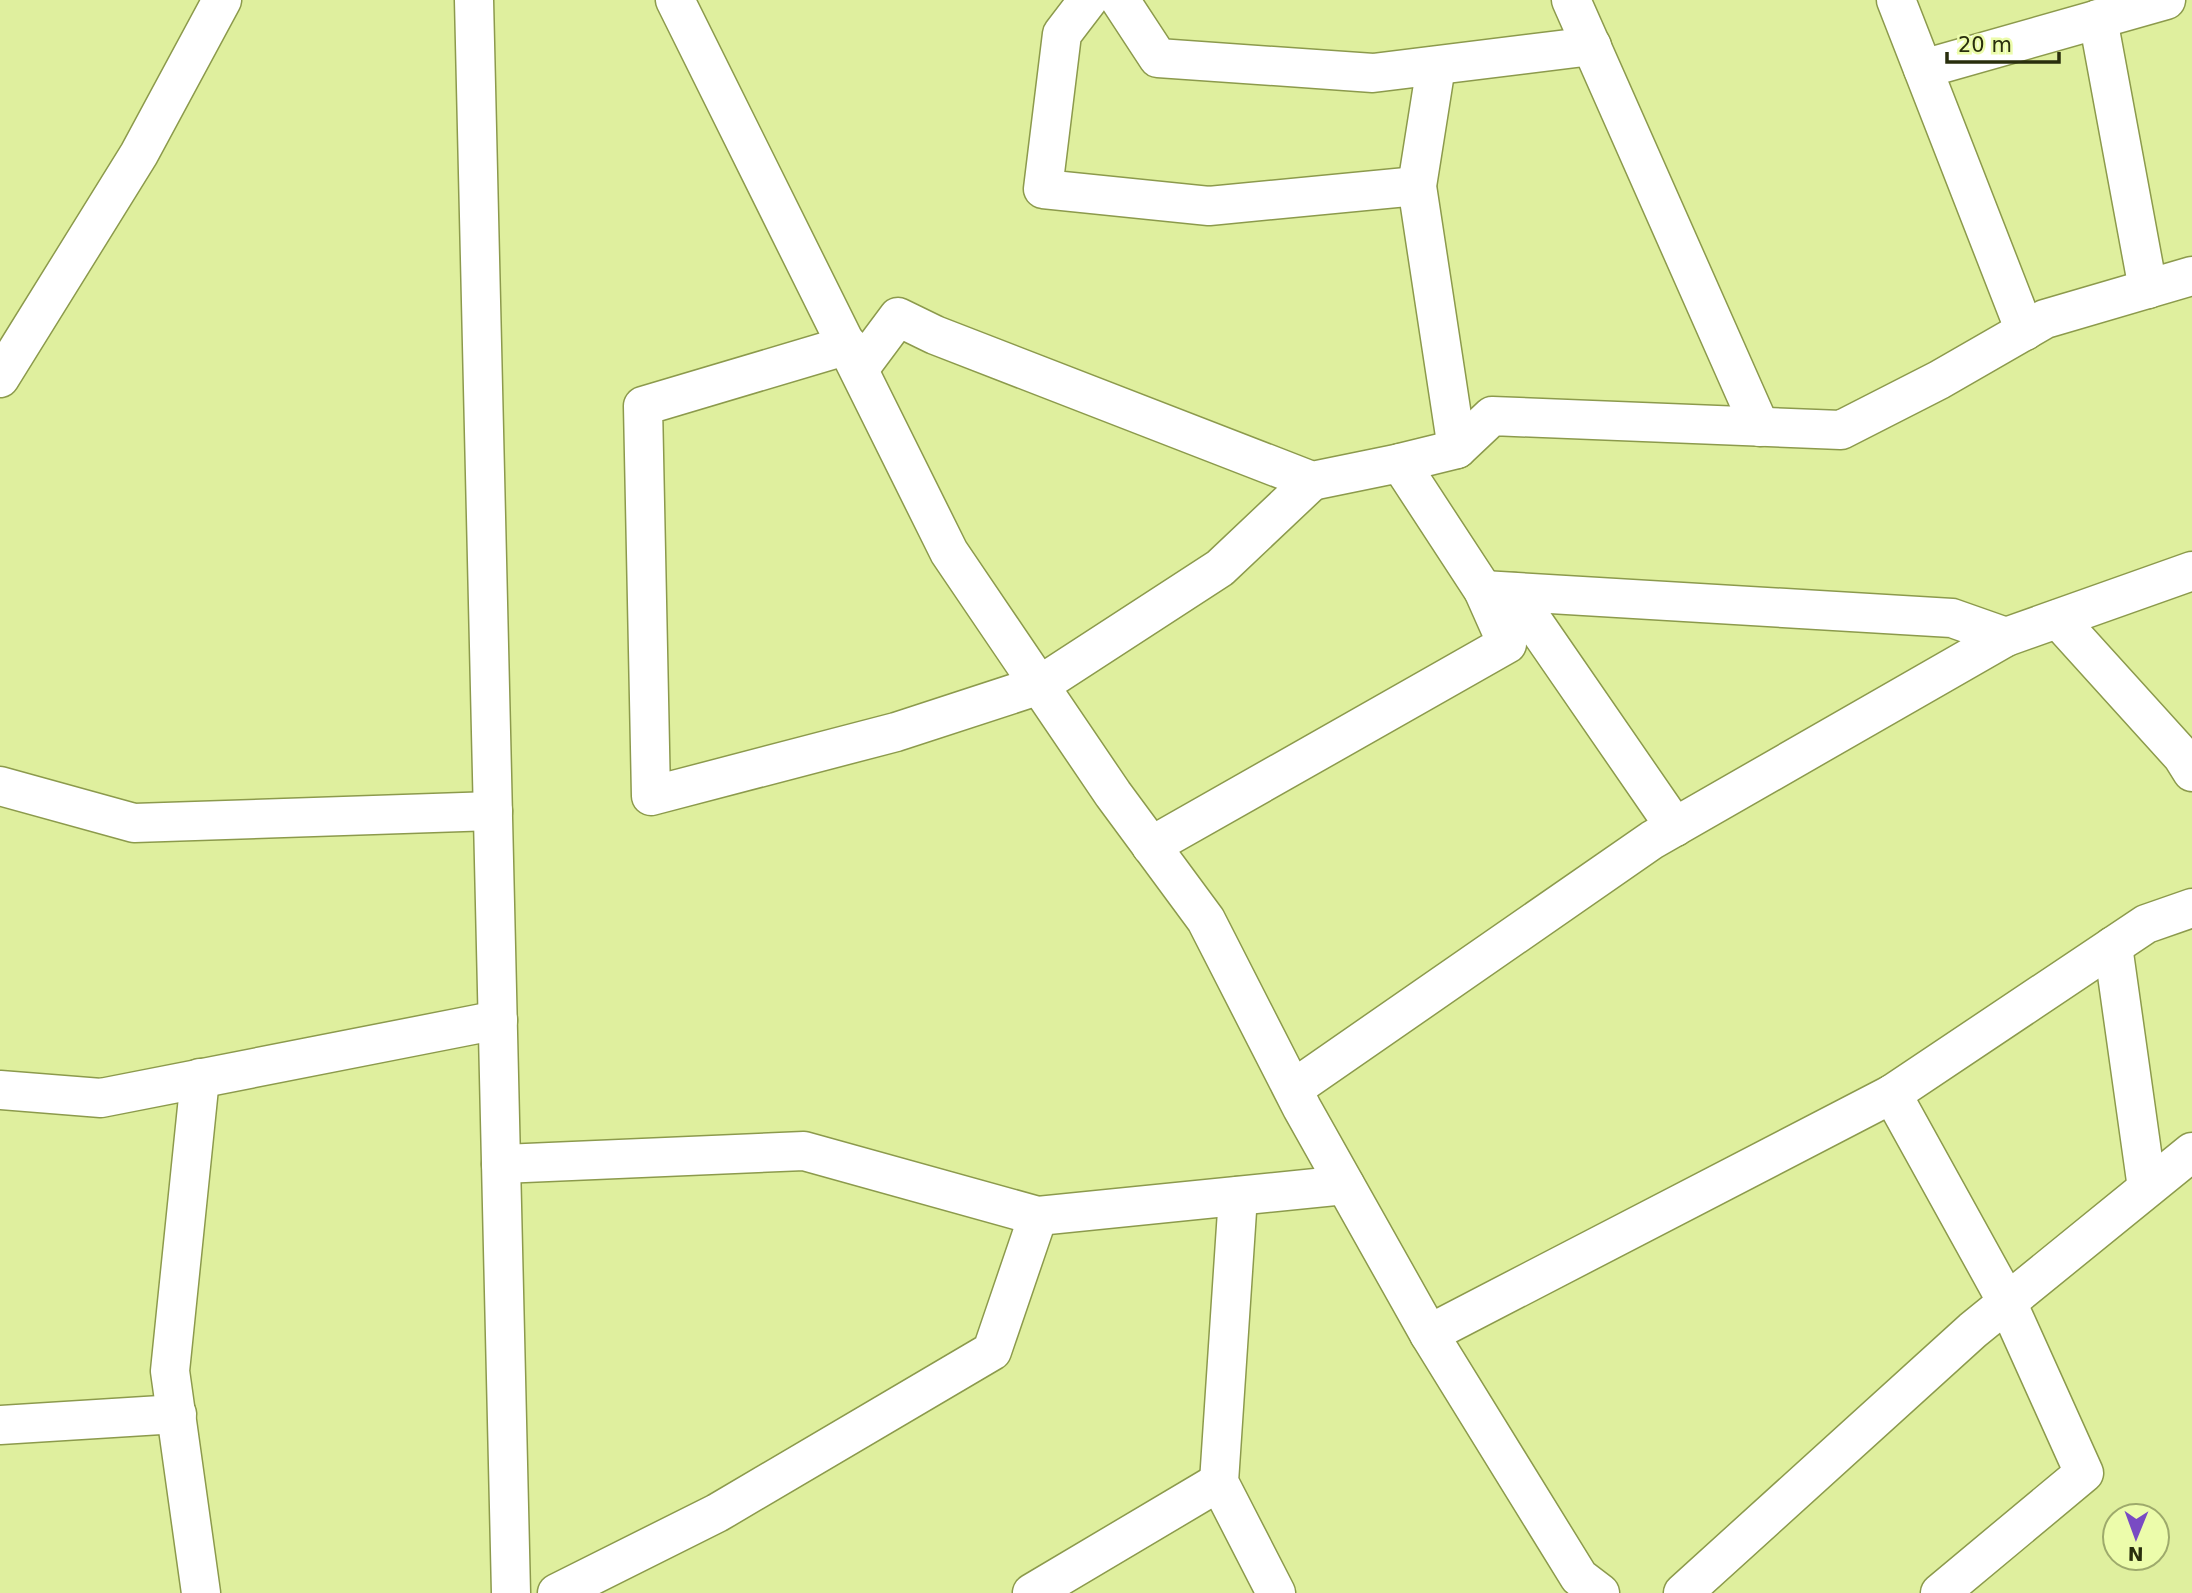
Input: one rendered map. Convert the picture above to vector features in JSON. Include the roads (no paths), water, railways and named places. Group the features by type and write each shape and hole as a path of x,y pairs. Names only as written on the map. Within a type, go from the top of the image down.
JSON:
{"street":[{"path":"0,378 139,154 222,0"},
{"path":"474,0 512,1593"},
{"path":"675,0 949,551 1113,794 1206,920 1293,1090 1429,1334 1579,1577 1600,1593"},
{"path":"1088,0 1062,34 1043,189 1209,206 1417,186"},
{"path":"1120,0 1158,58 1373,73 1592,46"},
{"path":"1571,0 1760,426"},
{"path":"1896,0 2025,331"},
{"path":"1923,69 2166,0"},
{"path":"2098,19 2148,289"},
{"path":"1436,66 1417,186 1457,449"},
{"path":"1312,481 935,335 898,317 854,356 643,406 651,796 896,732 1040,685 1220,568 1312,481 1457,449 1492,416 1841,430 1939,380 2045,319 2192,276"},
{"path":"1400,463 1675,827"},
{"path":"1293,1090 1652,840 2006,637 2192,571"},
{"path":"1151,846 1507,644 1498,591"},
{"path":"1498,591 1952,618 2006,637"},
{"path":"2058,619 2182,757 2192,772"},
{"path":"0,786 134,823 493,811"},
{"path":"1429,1334 1892,1094 2146,924 2192,908"},
{"path":"2113,946 2147,1188"},
{"path":"0,1090 101,1098 498,1020"},
{"path":"200,1078 170,1371 201,1593"},
{"path":"1892,1094 2007,1302 2084,1473 1940,1593"},
{"path":"501,1164 804,1151 1038,1216 1345,1185"},
{"path":"1683,1593 1962,1339 2192,1152"},
{"path":"1238,1196 1219,1482 1276,1593"},
{"path":"557,1593 717,1513 992,1351 1038,1216"},
{"path":"0,1424 177,1414"},
{"path":"1032,1593 1219,1482"}]}
